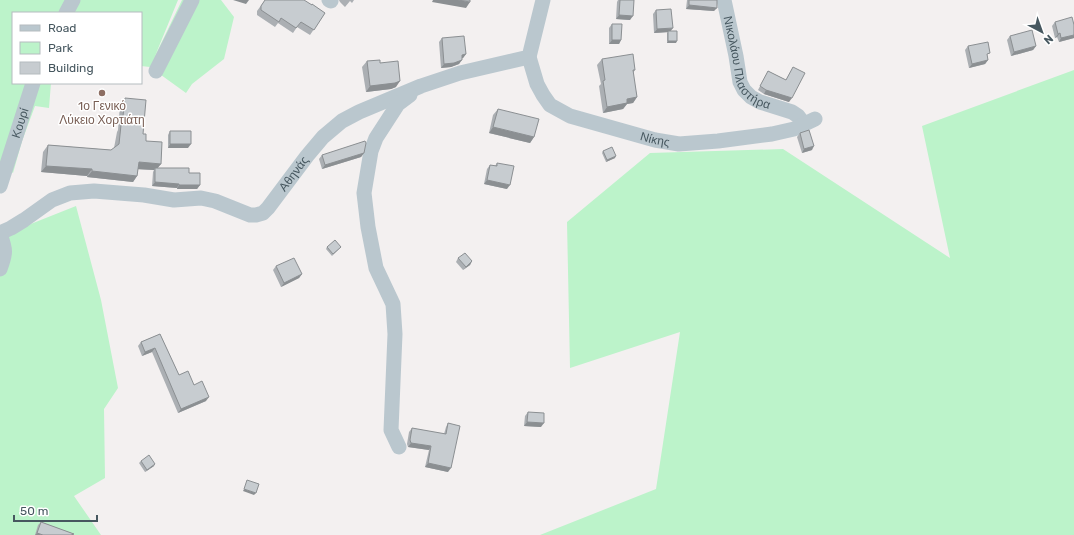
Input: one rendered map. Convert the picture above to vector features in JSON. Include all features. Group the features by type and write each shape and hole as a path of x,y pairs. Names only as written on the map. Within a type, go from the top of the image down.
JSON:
{"street":[{"path":"67,12 73,0"},
{"path":"156,71 192,0"},
{"path":"529,57 543,0"},
{"name":"Νικολάου Πλαστήρα","path":"724,0 740,82 744,90 751,97 760,102 792,112 810,122"},
{"name":"Αθηνάς","path":"0,234 24,220 52,200 70,193 94,191 144,194 174,200 201,198 215,201 250,215 262,213 268,208 323,137 342,122 359,112 421,86 460,73 529,57"},
{"name":"Νίκης","path":"529,57 537,84 542,95 550,105 570,116 655,140 679,144 718,141 772,134 794,129 810,122"},
{"name":"Κουρί","path":"0,186 34,84"},
{"path":"400,447 391,430 395,334 393,304 376,268 368,226 364,193 371,151 376,138 398,104 421,86"},
{"path":"0,234 5,247 4,258 0,269"}],"green space":[{"path":"0,0 178,0 155,56 182,0 221,0 234,17 224,59 192,84 186,93 150,67 142,66 142,12 12,12 12,84 51,84 49,108 35,106 22,141 13,173 0,162"},
{"path":"1074,70 1074,535 540,535 656,489 680,332 570,368 567,222 650,153 783,149 950,258 922,126"},
{"path":"76,206 101,300 118,388 104,409 105,478 74,496 101,535 0,535 0,231 3,235"}],"building":[{"path":"265,0 304,0 325,13 314,30 301,22 296,28 281,18 279,22 261,10 261,6"},
{"path":"458,0 470,0 470,2"},
{"path":"620,0 634,0 633,16 619,15"},
{"path":"689,0 717,0 717,8 689,5"},
{"path":"671,9 673,28 657,29 656,10"},
{"path":"1072,17 1074,35 1061,38 1060,33 1058,34 1055,22"},
{"path":"612,24 622,24 621,40 612,40"},
{"path":"1032,30 1036,46 1014,52 1010,36"},
{"path":"668,31 677,31 677,41 668,41"},
{"path":"464,36 466,54 462,55 462,60 444,64 442,38"},
{"path":"988,42 990,53 987,54 988,60 972,64 968,46"},
{"path":"633,54 635,70 633,70 637,97 627,99 627,103 607,107 603,81 605,80 602,59"},
{"path":"380,60 380,63 398,61 400,81 370,86 367,61"},
{"path":"793,67 805,73 792,98 766,90 760,86 768,71 786,80"},
{"path":"125,98 146,100 143,134 146,134 146,141 162,142 161,164 139,162 137,176 92,171 92,169 46,166 48,145 111,150 119,144"},
{"path":"498,109 539,119 534,137 493,127"},
{"path":"809,130 814,146 804,149 800,133"},
{"path":"170,131 191,131 191,144 170,144"},
{"path":"365,141 364,153 325,165 322,155"},
{"path":"612,147 616,156 607,160 603,151"},
{"path":"497,163 514,166 510,185 487,180 490,165 497,166"},
{"path":"155,168 189,168 189,173 200,173 200,185 179,185 155,182"},
{"path":"335,240 341,247 333,254 327,247"},
{"path":"465,253 472,261 466,267 458,258"},
{"path":"294,258 302,274 284,283 276,266"},
{"path":"160,334 179,375 188,371 194,385 202,381 209,397 181,409 155,348 145,352 141,342"},
{"path":"528,412 544,413 544,423 527,422"},
{"path":"448,423 460,426 451,468 428,463 431,446 411,443 410,440 412,428 446,434"},
{"path":"149,455 155,464 147,470 141,461"},
{"path":"247,480 259,484 256,493 244,489"},
{"path":"41,522 74,534 43,535 37,533"}],"place":[{"name":"1ο Γενικό Λύκειο Χορτιάτη","path":"102,93"}]}
